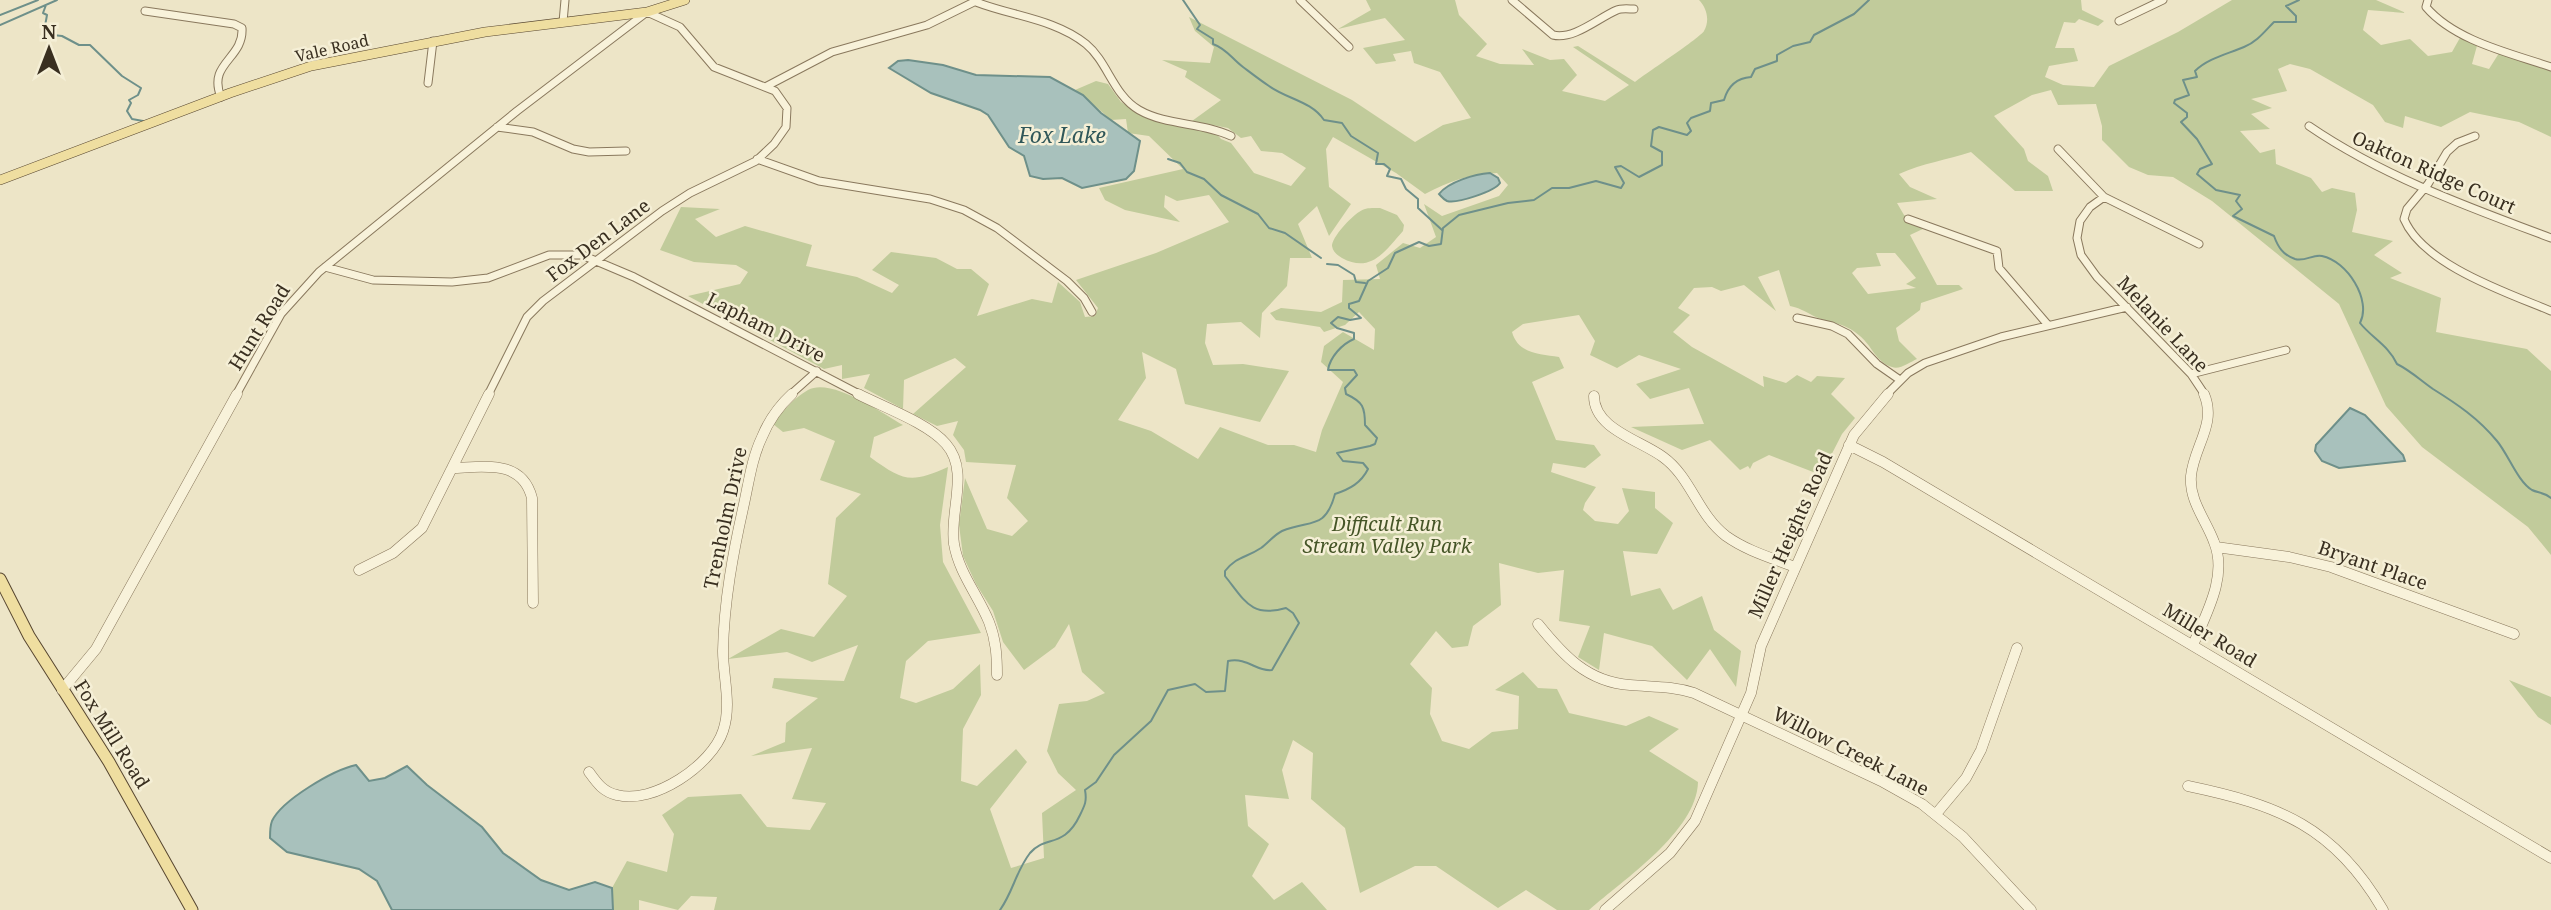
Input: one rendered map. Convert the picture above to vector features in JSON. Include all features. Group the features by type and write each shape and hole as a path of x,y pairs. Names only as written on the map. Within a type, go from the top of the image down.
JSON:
{"main road":[{"name":"Vale Road","path":"0,180 311,66 433,41 647,12 685,0"},
{"name":"Fox Mill Road","path":"0,579 29,636 109,762 192,910"}],"street":[{"path":"563,22 565,0"},
{"path":"1300,0 1349,47"},
{"path":"1511,0 1553,34 1561,37 1605,18 1618,9 1634,9"},
{"path":"2119,20 2162,0"},
{"path":"2428,0 2426,7 2429,13 2448,27 2551,67"},
{"path":"647,12 670,21 685,31 714,67 767,86 845,47 927,25 977,1 1076,37 1098,55 1120,94 1138,110 1160,118 1219,130 1231,136"},
{"path":"145,11 234,24 242,28 242,40 216,78 216,87 221,97"},
{"name":"Hunt Road","path":"62,690 96,649 281,314 299,291 561,75 647,12"},
{"path":"428,83 433,41"},
{"name":"Fox Den Lane","path":"359,570 394,553 417,533 527,317 596,260 682,197 757,159 779,137 789,115 781,97 767,86"},
{"name":"Oakton Ridge Court","path":"2309,126 2337,147 2493,218 2551,238"},
{"path":"497,127 533,132 584,151 626,151"},
{"path":"2475,135 2452,145 2405,214 2405,225 2417,242 2445,261 2551,311"},
{"path":"2058,149 2104,197 2199,244"},
{"path":"757,159 828,183 911,194 970,212 1003,232 1055,273 1087,301 1092,312"},
{"name":"Melanie Lane","path":"2104,197 2084,212 2078,248 2084,261 2191,374 2203,390 2210,410 2209,424 2193,466 2192,489 2198,510 2216,547 2219,565 2193,645"},
{"path":"1908,219 1997,251 1999,268 2048,325"},
{"name":"Lapham Drive","path":"325,267 375,281 452,282 488,278 549,255 572,254 596,260 634,277 935,434 954,452 958,473 952,517 954,544 962,571 995,633 999,657 997,675"},
{"name":"Miller Heights Road","path":"1605,910 1670,853 1690,829 1713,786 1751,693 1760,646 1858,428 1900,380 1925,363 2001,337 2126,307"},
{"path":"1797,318 1832,326 1848,334 1877,365 1900,380"},
{"path":"2191,374 2286,350"},
{"name":"Trenholm Drive","path":"589,772 595,784 609,792 631,795 655,792 671,786 698,768 721,739 727,718 722,667 726,592 747,485 761,439 772,416 817,371"},
{"path":"1594,396 1594,408 1605,421 1666,459 1677,469 1720,531 1740,543 1795,567"},
{"name":"Miller Road","path":"1849,445 1884,462 2551,858"},
{"path":"452,468 505,469 521,475 528,483 532,498 533,603"},
{"name":"Bryant Place","path":"2216,547 2289,557 2331,567 2514,634"},
{"name":"Willow Creek Lane","path":"1538,624 1579,670 1599,681 1617,685 1660,685 1685,690 1881,781 1936,814 1963,837 2031,910"},
{"path":"1936,814 1977,759 2017,648"},
{"path":"2189,786 2269,805 2299,821 2319,834 2356,867 2383,910"}],"green space":[{"name":"Difficult Run Stream Valley Park","path":"1366,0 1455,0 1459,15 1487,44 1476,56 1500,64 1534,65 1522,49 1550,60 1564,59 1577,75 1562,91 1605,101 1629,85 1573,47 1578,46 1635,82 1704,31 1707,15 1699,0 2081,0 2082,10 2104,21 2098,26 2079,19 2075,23 2064,22 2055,48 2074,48 2078,61 2049,66 2045,77 2063,85 2094,87 2109,66 2178,32 2232,0 2376,0 2406,13 2368,10 2363,30 2381,45 2410,39 2428,56 2452,52 2461,36 2478,42 2472,64 2489,69 2501,50 2551,70 2551,137 2519,122 2470,112 2441,127 2405,116 2403,128 2385,122 2373,105 2310,69 2290,64 2278,69 2287,91 2251,99 2272,108 2251,114 2270,129 2240,131 2260,153 2275,149 2276,164 2311,178 2322,192 2332,188 2355,193 2357,210 2352,232 2393,241 2374,255 2402,273 2390,278 2441,298 2436,332 2527,349 2551,371 2551,555 2528,527 2422,447 2386,406 2339,304 2212,201 2173,177 2148,175 2129,167 2102,140 2102,126 2096,104 2058,105 2051,90 2032,95 1994,116 2024,149 2028,161 2048,176 2053,191 2015,191 1971,152 1899,174 1910,187 1937,199 1897,203 1904,215 1927,227 1910,235 1937,285 1959,285 1963,289 1921,303 1920,310 1896,328 1899,341 1917,359 1902,367 1887,365 1854,331 1790,306 1779,270 1758,277 1776,311 1744,285 1721,291 1712,287 1694,288 1678,308 1690,315 1673,332 1692,347 1764,387 1763,376 1786,383 1797,375 1811,382 1817,376 1845,378 1831,394 1855,418 1842,434 1821,475 1769,455 1753,463 1750,469 1748,466 1740,470 1710,440 1682,450 1631,427 1704,424 1689,388 1650,399 1636,384 1681,369 1639,355 1617,368 1590,355 1595,341 1579,315 1523,324 1512,332 1524,349 1559,357 1564,368 1532,382 1556,440 1594,445 1601,455 1585,468 1553,463 1551,472 1596,487 1583,510 1595,521 1618,524 1629,511 1622,488 1655,492 1655,508 1673,523 1657,554 1623,551 1631,596 1660,588 1673,610 1702,596 1714,630 1741,651 1736,687 1710,649 1687,680 1652,646 1604,633 1599,670 1578,657 1590,626 1559,621 1564,570 1538,573 1499,563 1501,605 1473,626 1468,646 1452,648 1436,631 1410,664 1432,688 1430,714 1442,741 1469,749 1492,732 1518,729 1519,696 1495,690 1523,672 1538,688 1557,689 1569,713 1626,726 1649,716 1679,729 1649,751 1698,782 1694,800 1685,818 1656,853 1589,910 1557,910 1526,890 1498,908 1436,866 1415,866 1360,893 1345,828 1311,799 1313,753 1293,740 1282,770 1289,799 1245,795 1248,826 1269,844 1252,876 1274,900 1302,882 1327,910 714,910 717,897 691,896 678,910 639,900 639,910 613,910 612,888 627,861 667,872 674,834 662,815 688,797 741,794 767,827 810,830 826,803 792,799 812,748 751,756 785,742 786,723 818,698 772,688 774,678 844,681 858,645 812,662 787,652 728,659 781,629 814,637 847,596 828,584 836,518 861,494 820,480 835,441 804,428 783,432 773,424 789,405 808,390 818,387 843,392 903,425 874,437 870,457 891,471 915,478 948,467 940,525 943,562 981,633 928,641 906,661 900,698 916,703 953,689 980,664 981,695 963,729 961,781 977,786 1016,749 1027,762 990,809 1011,868 1044,858 1042,813 1076,790 1058,773 1047,751 1059,704 1087,701 1105,693 1082,672 1069,624 1055,647 1024,670 1003,642 993,611 963,556 959,525 965,478 987,529 1012,536 1028,521 1007,498 1016,465 966,462 964,450 953,435 958,421 937,426 913,414 966,367 955,358 904,380 903,409 864,388 870,374 842,379 842,365 824,369 688,296 740,284 748,272 736,265 694,262 660,250 681,207 720,209 695,219 716,237 745,226 812,245 806,266 857,277 892,293 899,285 872,270 891,252 936,258 957,269 971,269 989,284 977,316 1032,299 1052,303 1058,282 1080,302 1085,317 1095,316 1098,308 1076,280 1156,253 1229,222 1209,195 1177,201 1165,195 1164,207 1180,222 1125,210 1105,200 1099,188 1183,169 1149,136 1128,133 1126,119 1111,120 1075,90 1096,81 1108,84 1121,102 1142,115 1215,132 1221,139 1231,143 1254,173 1291,186 1306,168 1282,153 1261,151 1251,136 1241,138 1228,128 1192,121 1221,100 1185,77 1187,71 1162,60 1210,63 1214,47 1195,31 1189,17 1352,100 1415,142 1443,125 1471,118 1440,72 1414,63 1411,51 1393,54 1396,61 1376,64 1363,48 1405,40 1385,18 1338,29 1371,10","holes":["1333,137 1396,173 1425,194 1460,179 1487,174 1497,173 1508,185 1499,196 1442,216 1424,204 1436,237 1420,248 1403,243 1376,265 1380,279 1343,280 1342,302 1321,312 1281,308 1270,313 1276,320 1320,327 1324,332 1345,325 1359,312 1375,329 1374,350 1343,332 1324,346 1321,362 1343,382 1322,430 1316,452 1294,445 1268,445 1220,427 1198,459 1151,431 1118,420 1146,378 1142,352 1176,369 1185,404 1260,422 1289,371 1243,364 1213,365 1205,343 1207,324 1241,322 1260,338 1262,313 1287,286 1290,258 1312,258 1298,224 1317,206 1329,236 1351,204 1329,187 1326,149","1876,253 1895,253 1916,278 1906,284 1916,288 1868,294 1852,273 1857,268 1881,266"]},
{"path":"1380,208 1397,215 1404,225 1403,231 1383,253 1369,262 1361,263 1342,258 1334,252 1333,242 1347,223 1364,209"},
{"path":"2509,680 2551,697 2551,725 2538,717"}],"water":[{"name":"Fox Lake","path":"898,61 943,65 976,75 1050,77 1083,95 1101,113 1140,141 1134,171 1126,179 1082,188 1062,178 1043,179 1030,176 1024,156 1009,147 988,115 931,93 889,68"},
{"path":"1490,173 1498,178 1500,183 1484,193 1452,201 1439,194 1462,179"},
{"path":"2350,408 2365,415 2403,455 2405,461 2339,468 2322,461 2315,451 2316,445"},
{"path":"356,765 369,781 385,778 407,766 427,785 482,827 503,853 541,880 569,890 595,882 612,888 613,910 392,910 377,881 359,869 287,852 270,838 272,821 286,804 322,779"}],"waterway":[{"path":"0,15 38,0"},
{"path":"0,25 57,0"},
{"path":"1183,0 1200,25 1197,29 1213,39 1213,44 1226,51 1266,84 1312,108 1324,120 1342,123 1351,136 1378,153 1376,164 1384,164 1390,169 1387,176 1401,179 1406,189 1418,199 1418,208 1442,230"},
{"path":"1000,910 1030,853 1042,844 1068,833 1074,826 1084,806 1085,790 1096,782 1114,755 1151,721 1168,690 1195,684 1206,692 1225,691 1228,661 1241,661 1261,669 1272,670 1299,623 1286,608 1265,611 1250,605 1225,576 1225,571 1234,562 1261,548 1282,531 1321,519 1331,506 1335,494 1354,485 1368,469 1363,463 1343,461 1337,453 1370,446 1375,444 1377,438 1365,425 1362,406 1346,394 1345,388 1357,375 1354,370 1328,370 1337,352 1354,339 1354,333 1337,328 1331,323 1338,317 1350,320 1361,318 1349,308 1349,304 1359,301 1368,281 1388,268 1395,253 1419,242 1429,246 1441,244 1443,228 1459,215 1508,203 1534,200 1552,188 1569,188 1596,181 1621,188 1624,183 1615,167 1621,166 1639,177 1662,165 1662,152 1651,146 1653,130 1659,127 1687,135 1691,131 1687,123 1691,118 1710,111 1711,103 1724,100 1734,84 1751,77 1755,69 1777,61 1777,55 1793,46 1810,42 1814,35 1854,14 1869,0"},
{"path":"2299,0 2286,6 2296,16 2296,22 2274,22 2253,42 2206,63 2195,71 2197,77 2183,80 2189,95 2175,100 2174,103 2187,113 2187,117 2181,122 2197,139 2212,164 2200,169 2197,174 2216,190 2240,195 2236,201 2242,209 2233,216 2274,236 2287,255 2299,260 2322,256 2340,265 2360,293 2363,304 2360,323 2390,352 2397,364 2475,418 2497,441 2527,486 2551,498"},
{"path":"46,5 43,13 47,15 45,26 49,29 44,34 62,36 79,45 90,45 122,76 141,88 138,95 129,100 131,103 127,111 132,119 143,121"},
{"path":"1168,159 1180,163 1187,172 1204,179 1221,195 1258,214 1269,228 1285,233 1321,258"},
{"path":"1327,264 1338,265 1354,275 1356,282 1365,283"}]}
